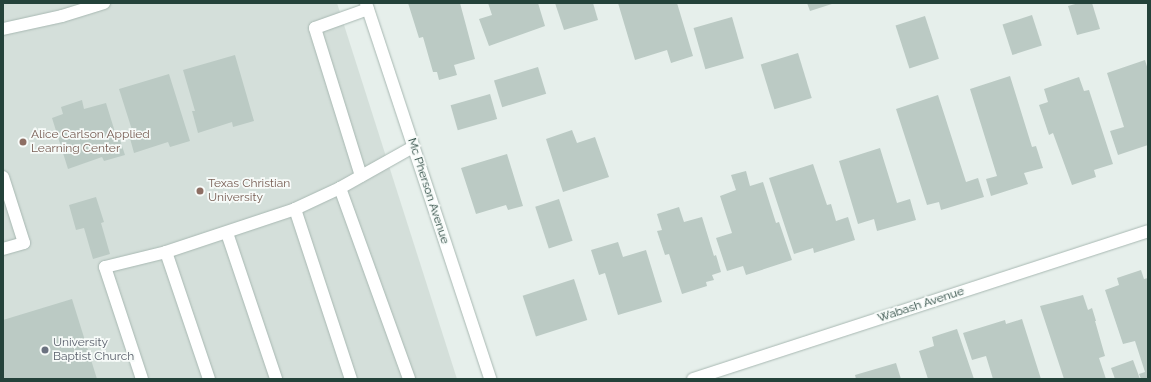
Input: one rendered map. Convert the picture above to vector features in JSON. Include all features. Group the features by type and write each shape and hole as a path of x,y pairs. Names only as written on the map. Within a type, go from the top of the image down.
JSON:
{"street":[{"path":"3,29 62,16 104,3"},
{"path":"361,176 315,28 367,6"},
{"name":"Mc Pherson Avenue","path":"367,6 490,379"},
{"path":"142,379 105,268 166,252 295,210 340,188 413,147"},
{"path":"3,177 24,243 3,249"},
{"path":"340,188 409,379"},
{"path":"295,210 351,379"},
{"name":"Wabash Avenue","path":"694,379 1148,231"},
{"path":"227,233 276,379"},
{"path":"166,252 209,379"}],"shaded area":[{"name":"Texas Christian University","path":"3,3 337,3 457,379 3,379"}],"building":[{"path":"408,3 460,3 475,59 454,65 457,75 439,80 437,72 433,72 423,37 419,38"},
{"path":"488,3 538,3 545,26 489,46 479,19 492,15"},
{"path":"555,3 593,3 598,20 564,30"},
{"path":"618,3 677,3 693,56 671,63 667,50 635,60"},
{"path":"807,3 835,3 810,11"},
{"path":"1079,3 1092,3 1100,29 1077,35 1068,6"},
{"path":"1032,15 1042,45 1012,55 1003,25"},
{"path":"925,16 939,59 909,68 896,26"},
{"path":"732,17 744,58 705,69 694,28"},
{"path":"798,53 812,98 774,109 761,64"},
{"path":"235,55 254,121 233,127 232,122 198,133 192,111 195,111 183,70"},
{"path":"1145,60 1148,70 1148,145 1118,155 1110,131 1124,127 1107,73"},
{"path":"538,67 546,94 502,107 494,80"},
{"path":"169,74 190,141 170,147 168,142 134,153 128,131 132,130 119,89"},
{"path":"1010,76 1032,147 1036,146 1043,168 1024,173 1028,184 991,196 986,179 997,176 970,89"},
{"path":"1079,77 1084,91 1089,90 1113,164 1094,170 1096,177 1072,185 1053,133 1049,135 1039,105 1048,102 1044,89"},
{"path":"490,94 497,119 458,130 451,105"},
{"path":"938,95 966,182 978,178 984,197 941,210 939,202 927,205 896,109"},
{"path":"82,100 84,109 106,103 115,132 117,131 125,155 104,161 102,157 68,169 52,118 63,114 61,107"},
{"path":"572,130 577,143 595,137 609,177 563,192 546,139"},
{"path":"880,148 897,203 910,199 916,220 877,231 874,219 858,224 839,161"},
{"path":"507,154 523,206 508,210 506,205 476,214 461,168"},
{"path":"813,164 827,205 831,204 836,221 848,217 855,240 814,253 813,248 794,254 769,178"},
{"path":"746,171 750,186 763,182 776,223 779,222 792,260 746,275 743,266 727,271 716,238 732,233 720,196 736,190 731,175"},
{"path":"96,197 104,222 101,223 110,254 93,259 84,228 76,230 69,205"},
{"path":"559,199 573,241 549,249 535,207"},
{"path":"679,207 684,222 702,217 714,256 716,255 721,272 712,275 714,280 706,282 707,286 682,294 669,254 665,255 657,231 662,230 657,214"},
{"path":"618,242 623,257 646,250 662,302 618,315 605,273 599,275 591,250"},
{"path":"1141,270 1144,279 1148,278 1148,379 1141,379 1139,374 1145,372 1135,341 1123,344 1105,290 1119,285 1117,278"},
{"path":"574,279 587,320 536,337 523,296"},
{"path":"1083,295 1088,310 1092,308 1096,321 1105,356 1099,358 1106,379 1064,379 1040,306"},
{"name":"University Baptist Church","path":"72,299 97,379 3,379 3,320"},
{"path":"1022,319 1041,379 993,379 986,356 972,360 963,333 1005,320 1006,324"},
{"path":"957,329 974,379 928,379 919,351 934,346 932,337"},
{"path":"1133,360 1140,379 1115,379 1111,368"},
{"path":"896,363 901,379 856,379 855,375"}],"place":[{"name":"Alice Carlson Applied Learning Center","path":"23,142"},
{"name":"Texas Christian University","path":"200,191"},
{"name":"University Baptist Church","path":"45,350"}]}
